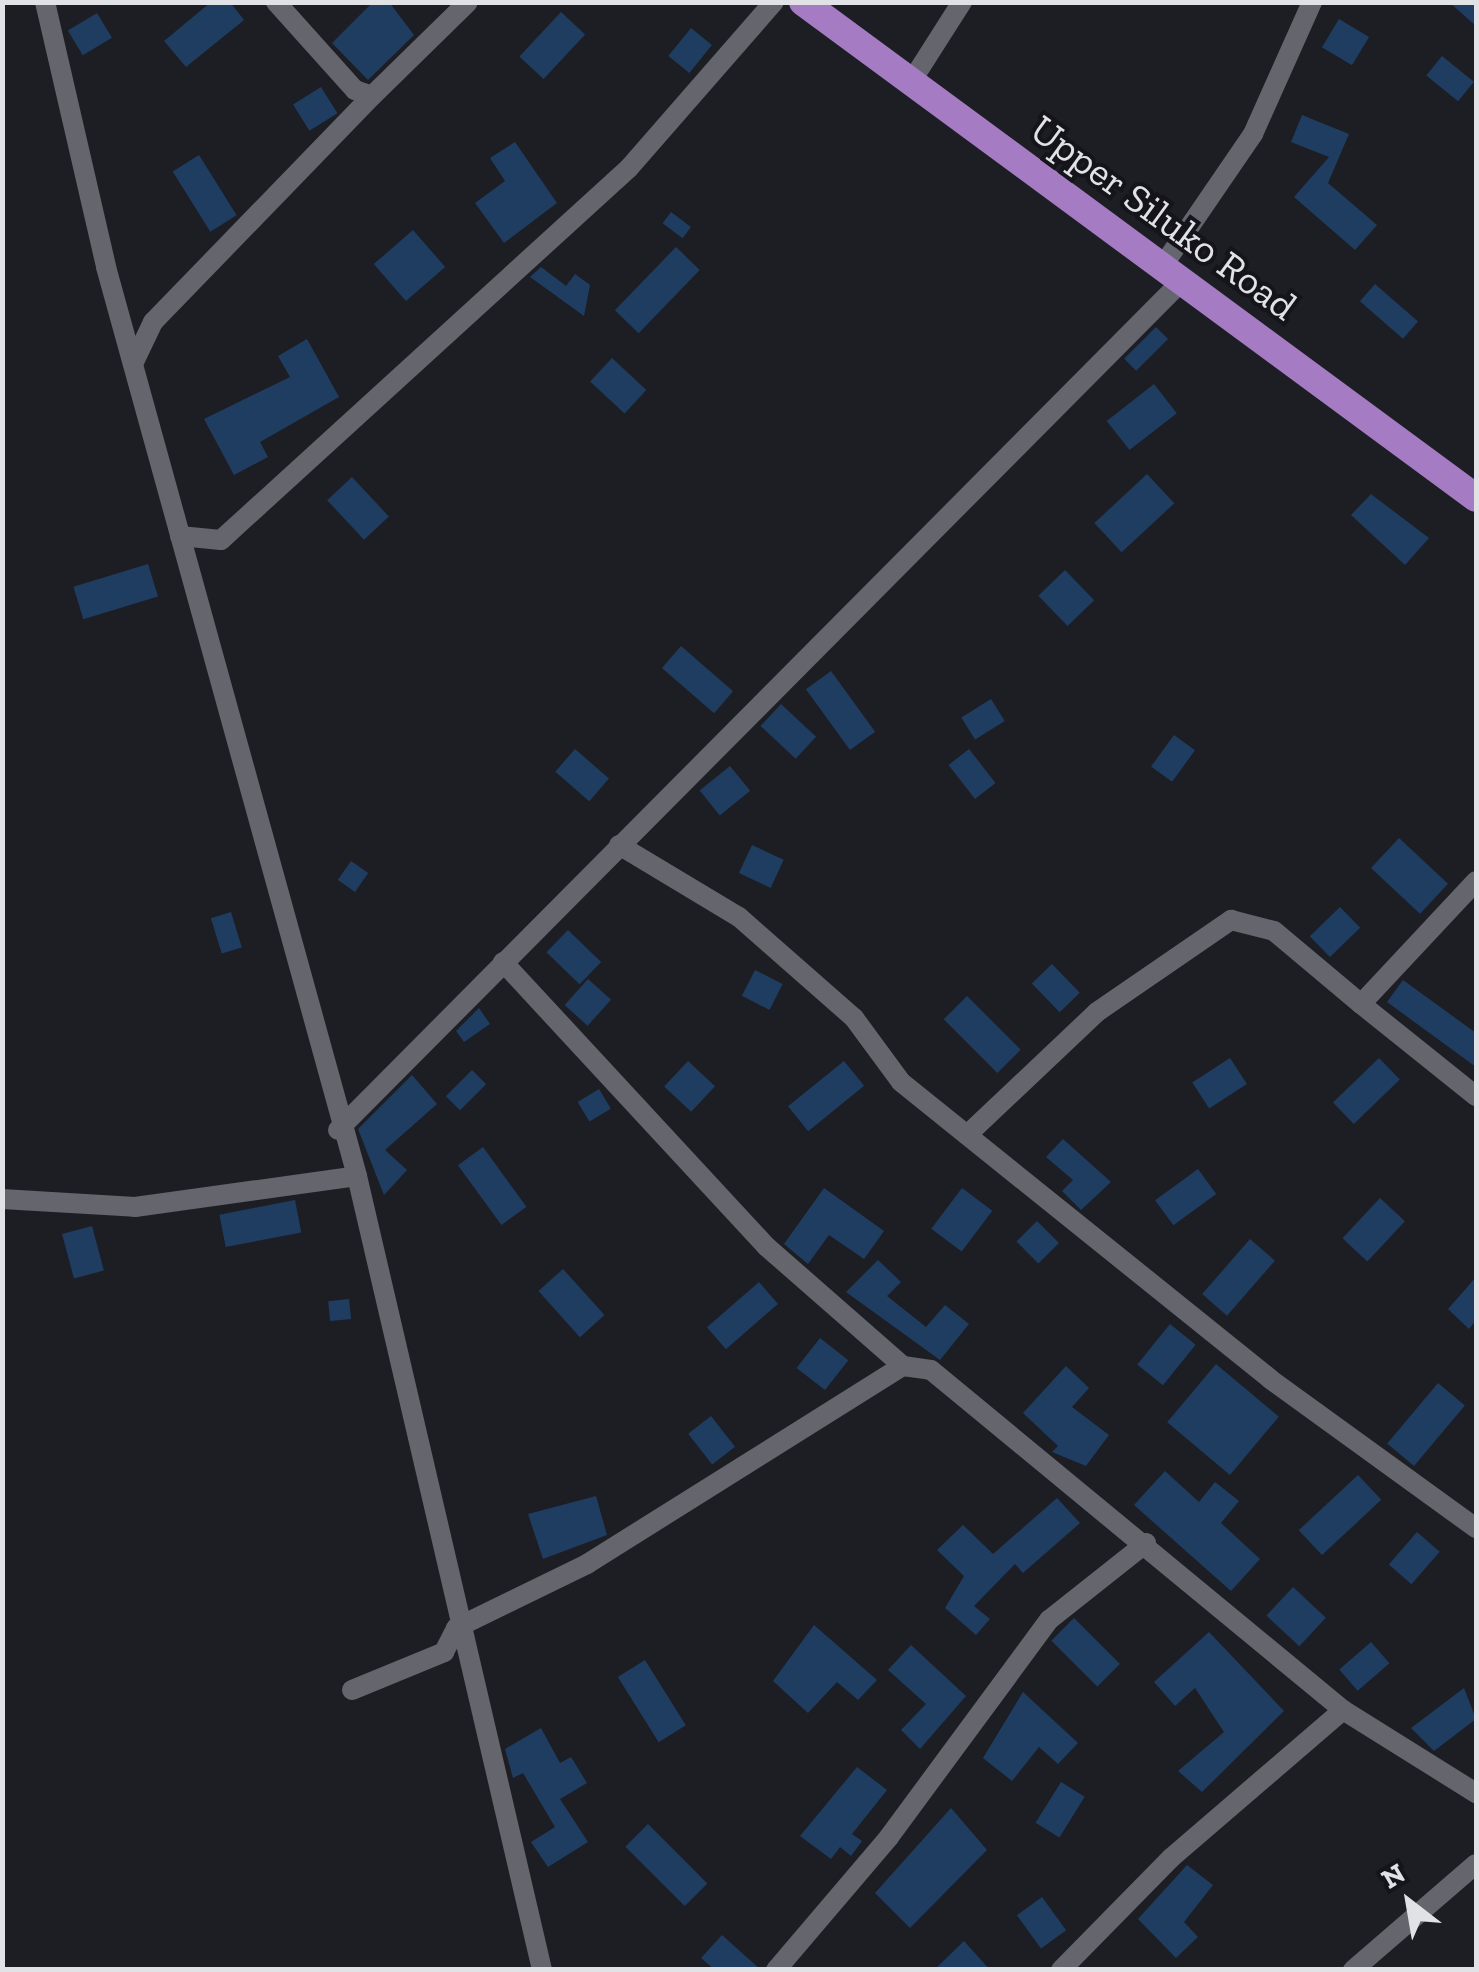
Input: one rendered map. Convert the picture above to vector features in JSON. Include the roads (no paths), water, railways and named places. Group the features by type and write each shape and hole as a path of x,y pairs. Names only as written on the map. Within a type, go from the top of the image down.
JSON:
{"main road":[{"name":"Upper Siluko Road","path":"803,2 1476,498"}],"street":[{"path":"45,2 133,364 338,1130 357,1176 456,1628 542,1970"},
{"path":"276,2 355,90 372,96"},
{"path":"133,364 154,322 468,2"},
{"path":"180,536 221,540 629,168 774,2"},
{"path":"911,82 962,2"},
{"path":"338,1130 1174,272 1254,134 1312,2"},
{"path":"618,845 740,917 854,1018 901,1082 1270,1379 1476,1528"},
{"path":"1362,1004 1476,881"},
{"path":"967,1135 1097,1012 1230,920 1274,931 1476,1096"},
{"path":"503,962 767,1247 903,1366 930,1370 1146,1543 1218,1613 1343,1710 1476,1793"},
{"path":"2,1200 135,1207 357,1176"},
{"path":"352,1690 444,1652 456,1628 586,1564 903,1366"},
{"path":"776,1970 889,1837 1050,1620 1146,1543"},
{"path":"1062,1970 1171,1858 1343,1710"},
{"path":"1352,1970 1476,1864"}]}
